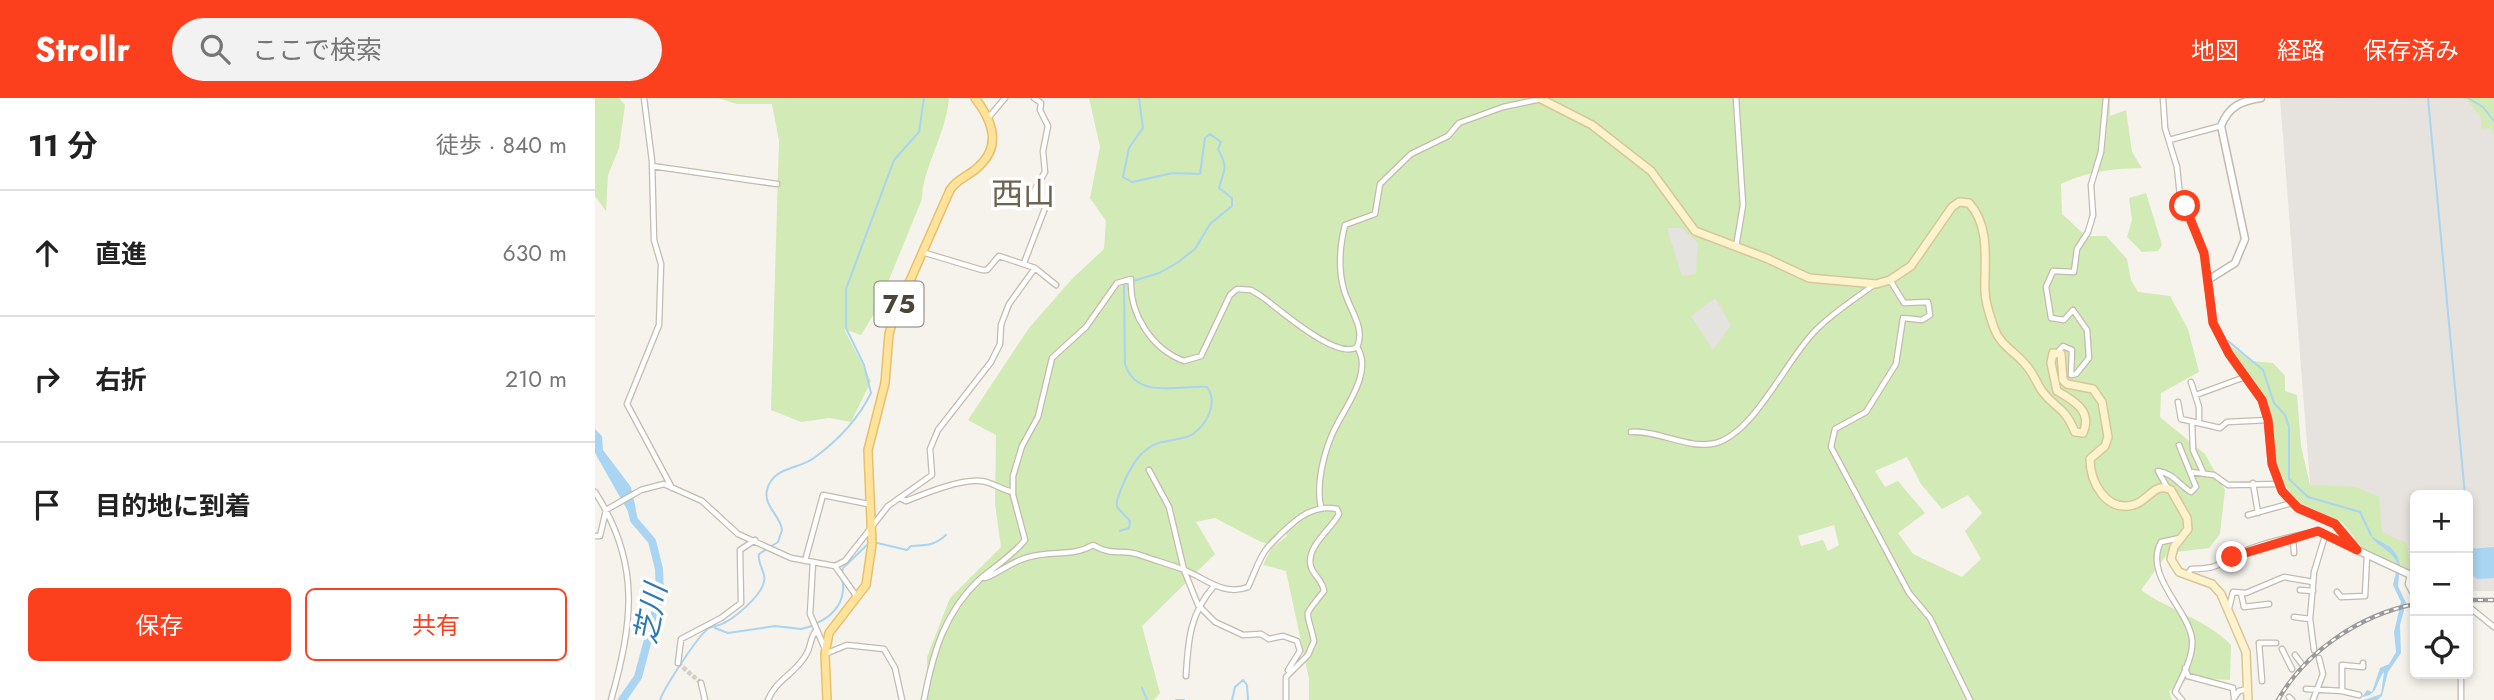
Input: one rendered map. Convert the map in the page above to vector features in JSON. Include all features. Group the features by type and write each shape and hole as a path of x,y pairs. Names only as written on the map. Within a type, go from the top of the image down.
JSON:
{"main road":[{"path":"975,98 989,117"},
{"path":"1540,98 1592,125 1650,171 1695,232 1809,278 1876,284 1890,280 1911,266 1940,220 1952,207 1965,201 1973,208 1978,219 1985,247 1985,292 1995,330 2007,349 2028,367 2043,393 2067,412 2075,432 2083,433 2086,425 2080,406 2055,387 2050,363 2053,353 2057,352 2062,357 2063,380 2067,384 2093,389 2100,395 2108,437 2105,446 2090,459 2090,467 2100,494 2116,505 2130,506 2157,488 2167,487 2187,518 2188,529 2185,537 2174,547 2171,559 2179,572 2212,584 2221,594 2246,652 2248,700"},
{"name":"75","path":"827,700 825,652 833,624 866,585 872,542 868,504 868,450 885,383 889,334 921,252 956,182 979,167 986,157 993,132 989,117"}],"street":[{"path":"644,98 652,166 654,240 662,274 659,325 627,404 672,488"},
{"path":"989,117 1005,98"},
{"path":"1033,200 1035,189 1045,172 1043,151 1048,126 1040,110 1041,103 1034,98"},
{"path":"1321,507 1321,481 1327,449 1354,394 1360,374 1360,352 1357,347 1360,332 1341,275 1345,225 1375,214 1380,184 1420,148 1448,136 1465,121 1503,107 1540,98"},
{"path":"1736,98 1742,205 1736,248"},
{"path":"2057,352 2063,346 2072,350 2071,374 2076,374 2089,358 2087,330 2073,310 2064,320 2051,318 2046,287 2053,271 2074,272 2077,249 2091,225 2091,185 2101,152 2106,98"},
{"path":"2162,98 2181,197 2204,253 2213,323 2262,400 2268,420 2272,464 2279,484 2292,503 2307,513 2335,524 2357,550"},
{"path":"2208,280 2235,263 2245,239 2221,126 2226,113 2235,105 2261,98"},
{"path":"2169,140 2221,126"},
{"path":"652,166 778,184"},
{"path":"1024,263 1047,203"},
{"path":"921,252 982,270 987,270 999,256 1035,268 1056,285"},
{"path":"837,568 870,526 900,498 932,475 930,449 938,430 991,362 1000,344 1001,325 1009,304 1035,268"},
{"path":"1890,280 1903,303 1928,302 1930,315 1922,320 1903,318 1896,364 1866,412 1835,429 1831,447 1909,593 1930,618 1970,700"},
{"path":"924,700 940,634 949,616 981,579 1025,540 1013,492 1014,467 1038,417 1052,359 1086,327 1117,283 1131,281 1132,300 1147,333 1164,351 1184,361 1201,356 1230,295 1237,289 1251,290 1331,345 1346,350 1357,347"},
{"path":"1631,432 1703,444 1725,439 1750,418 1787,363 1814,331 1876,284"},
{"path":"2196,396 2245,377"},
{"path":"2191,382 2196,396 2193,450 2203,472"},
{"path":"2178,402 2181,419 2220,428 2227,422 2268,420"},
{"path":"2167,487 2158,471 2171,475 2191,492 2196,487 2179,445"},
{"path":"1149,470 1169,507 1184,570 1198,604 1216,622 1243,635 1261,634 1272,639 1283,636 1297,641 1300,651 1286,677 1286,700"},
{"path":"2191,472 2203,472 2228,485 2279,484"},
{"path":"900,498 906,501 941,488 983,481 1013,492"},
{"path":"2253,483 2258,513"},
{"path":"595,536 600,536 606,510 641,490 664,484 702,501 737,534 805,561 837,568 857,598"},
{"path":"595,492 622,545 629,585 625,645 611,700"},
{"path":"805,561 823,495 868,504"},
{"path":"2248,515 2292,503"},
{"path":"981,579 1001,572 1008,564 1021,559 1052,552 1079,554 1093,545 1107,554 1139,554 1184,570 1215,586 1239,590 1248,587 1269,547 1303,514 1321,507 1337,509 1339,514 1312,552 1311,568 1324,591 1305,617 1313,637 1312,646 1308,655 1286,677"},
{"path":"2187,576 2191,569 2214,569 2243,551 2318,531 2410,575"},
{"path":"2314,650 2310,619 2313,582 2325,536"},
{"path":"2182,700 2175,692 2191,652 2192,639 2187,623 2164,584 2158,553 2161,542 2185,537"},
{"path":"2293,537 2294,553"},
{"path":"678,663 681,639 729,613 741,603 740,550 755,540"},
{"path":"2337,593 2341,597 2365,596 2367,555"},
{"path":"813,562 809,603 825,652 848,645 884,649 895,668 902,700"},
{"path":"2229,612 2230,596 2233,592 2244,593 2284,577 2313,582"},
{"path":"2244,583 2244,607 2269,604"},
{"path":"1185,676 1187,651 1198,604 1215,586"},
{"path":"2300,590 2313,591"},
{"path":"2473,610 2494,626"},
{"path":"2294,617 2310,619"},
{"path":"768,700 773,686 795,670 808,653 815,627"},
{"path":"2262,681 2259,643 2276,643"},
{"path":"2282,649 2292,669"},
{"path":"2295,655 2301,663"},
{"path":"2313,700 2323,674 2319,658"},
{"path":"2342,691 2343,665 2363,667 2363,663"},
{"path":"2184,668 2188,676 2233,688 2234,698 2239,691 2248,689"},
{"path":"2461,679 2461,700"},
{"path":"701,683 705,700"},
{"path":"2306,689 2359,695"}],"shaded area":[{"path":"2494,98 2494,591 2473,591 2473,490 2410,490 2410,564 2340,519 2312,508 2280,99"},
{"path":"1667,228 1682,228 1698,243 1696,274 1682,276"},
{"path":"1715,298 1731,325 1713,350 1691,316"}],"green space":[{"path":"595,98 619,98 625,105 619,148 608,175 606,211 595,196"},
{"path":"718,98 949,98 944,125 926,174 922,199 877,309 861,335 844,329 871,381 851,422 830,418 801,422 771,410 779,141 772,104 737,104"},
{"path":"1089,98 2110,98 2110,116 2126,110 2132,152 2142,168 2100,172 2061,184 2062,214 2086,236 2106,236 2127,259 2131,280 2138,292 2170,296 2188,329 2199,372 2161,393 2160,417 2205,454 2225,490 2220,534 2209,548 2168,553 2141,590 2210,628 2231,645 2230,680 2190,678 2169,691 2172,700 1309,700 1309,679 1286,571 1263,565 1271,549 1287,536 1283,531 1271,544 1261,542 1215,518 1196,522 1215,554 1142,626 1160,693 1154,700 927,700 927,657 950,598 1001,547 995,504 996,435 968,420 1029,328 1072,279 1104,249 1106,221 1090,198 1100,147","holes":["1907,457 1921,484 1942,509 1968,495 1982,513 1965,531 1981,559 1962,577 1913,554 1898,533 1925,513 1898,481 1885,487 1875,471","1834,525 1839,545 1828,551 1823,540 1801,546 1798,536"]},
{"path":"2465,98 2494,98 2494,135 2490,128 2481,129 2481,117"},
{"path":"2146,193 2162,245 2158,251 2142,252 2127,237 2132,220 2129,198"},
{"path":"2228,344 2252,361 2273,363 2285,376 2285,391 2297,395 2301,446 2310,485 2356,487 2379,497 2382,532 2406,543 2410,572 2363,549 2343,523 2295,501 2276,470 2272,428 2265,397 2246,375"}],"water":[{"path":"595,429 602,436 603,450 631,487 636,510 629,513 595,453"},
{"path":"2371,536 2390,547 2397,555 2400,564 2398,586 2406,603 2400,625 2401,653 2388,672 2382,696 2377,700 2364,700 2381,694 2384,672 2374,691 2367,696 2362,697 2367,690 2372,692 2380,668 2389,664 2396,652 2394,632 2401,602 2393,585 2398,564"},
{"path":"2494,547 2494,578 2477,579 2473,576 2473,549"}],"waterway":[{"path":"660,700 682,662 704,632 740,612 763,585 759,554 778,542 782,530 766,496 770,482 780,472 808,462 831,444 854,420 871,393 864,365 846,328 846,289 894,160 919,132 924,98"},
{"path":"1120,531 1129,528 1130,521 1117,507 1117,500 1132,465 1153,446 1193,434 1207,418 1212,399 1207,387 1148,387 1131,375 1125,364 1124,284 1159,273 1177,263 1195,249 1210,224 1232,206 1232,198 1219,188 1224,169 1218,149 1221,142 1210,134 1205,138 1200,174 1173,173 1132,182 1123,177 1129,148 1143,128 1139,98"},
{"path":"2428,98 2465,490"},
{"path":"2468,98 2483,107 2494,121"},
{"path":"2228,341 2263,370 2274,403 2285,415 2289,427 2289,479 2308,497 2360,512 2371,535"},
{"name":"芝川","path":"622,700 638,677 660,595 659,569 652,541 634,520 630,503"},
{"path":"873,542 907,550 911,546 934,543 946,535"},
{"path":"842,573 843,568 868,544"},
{"path":"817,623 829,616 838,605 843,593 842,578"},
{"path":"715,628 728,633 775,626 801,629 812,626"},
{"path":"1232,700 1235,687 1243,680 1247,685 1248,700"},
{"path":"1142,688 1147,700"},
{"path":"1176,700 1184,700"}],"tunnel":[{"path":"678,663 701,683"}],"railway":[{"path":"2473,600 2494,600"},
{"path":"2278,700 2303,666 2336,638 2374,617 2410,605"}],"district":[{"name":"西山","path":"1023,194"}],"route":[{"path":"2185,206 2204,253 2213,323 2229,354 2262,400 2268,420 2272,464 2277,481 2288,499 2298,508 2335,524 2357,550 2318,531 2243,551 2232,557"}]}
